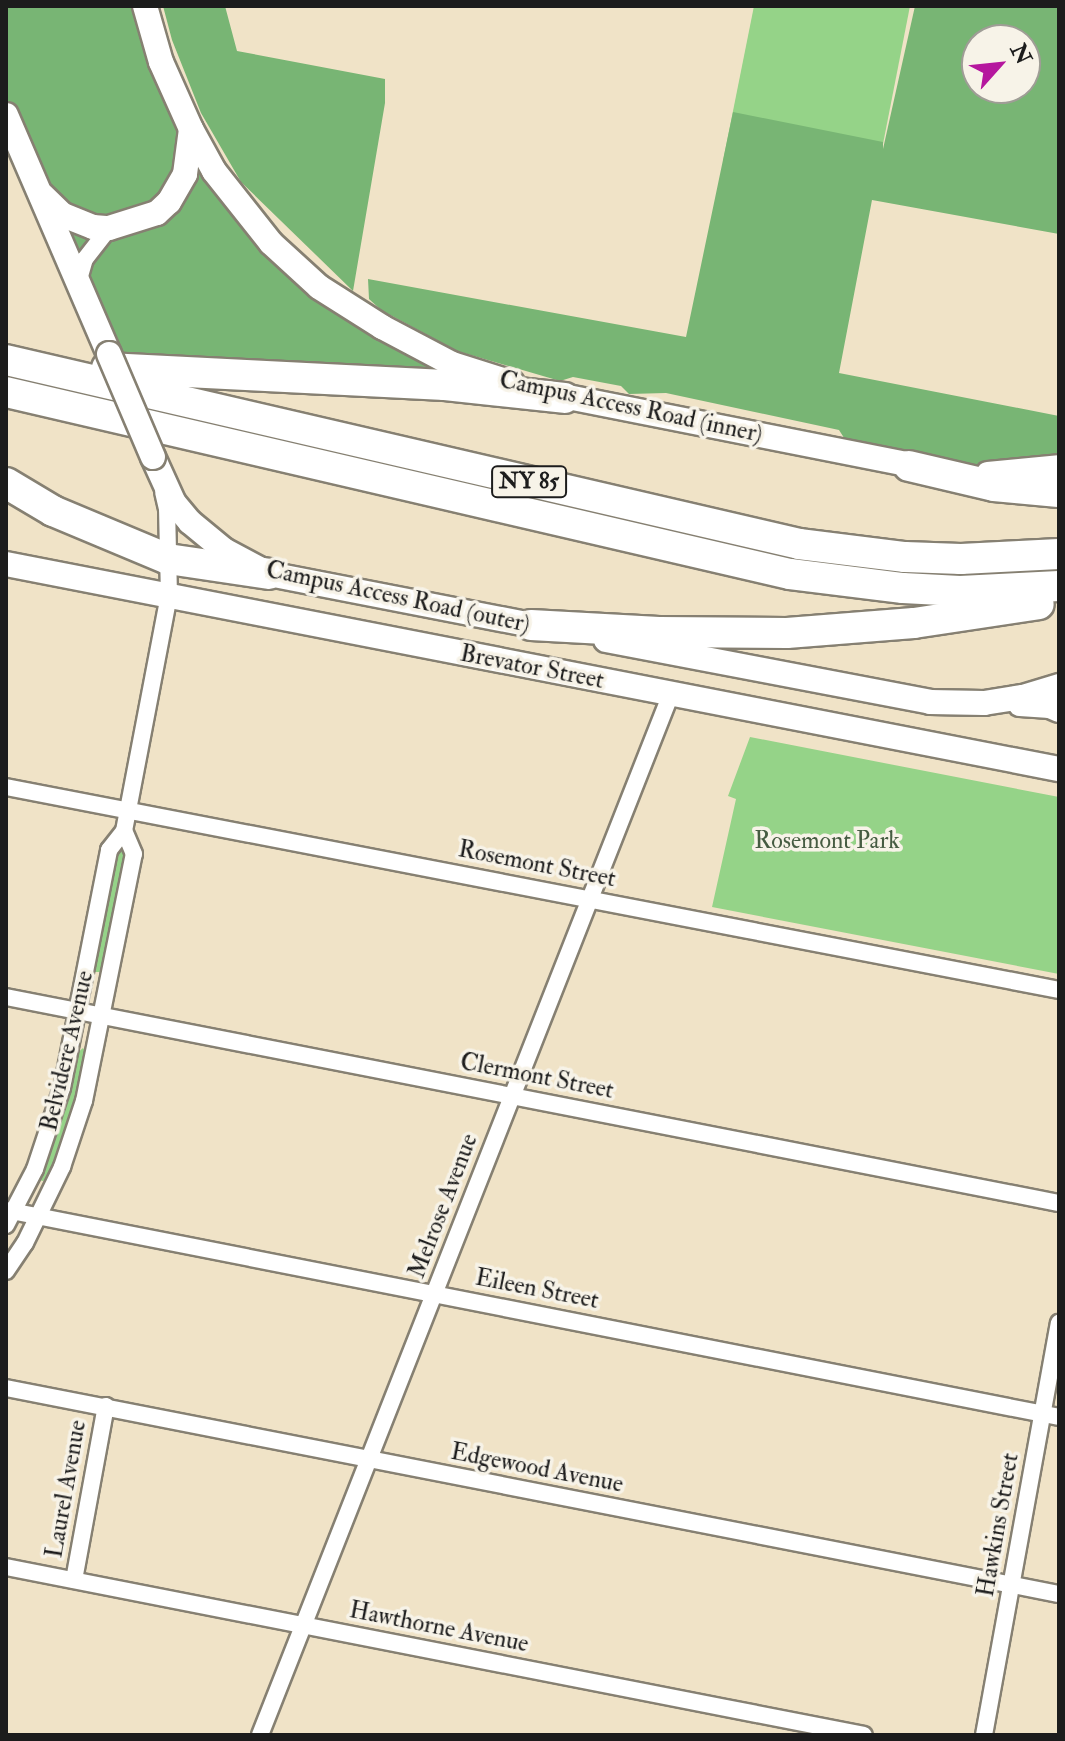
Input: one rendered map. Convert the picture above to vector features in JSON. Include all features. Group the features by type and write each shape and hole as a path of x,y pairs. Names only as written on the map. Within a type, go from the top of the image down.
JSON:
{"highway":[{"path":"6,351 131,371 414,383 564,398"},
{"name":"NY 85","path":"6,360 799,544 905,557 1002,558 1059,554"},
{"name":"NY 85","path":"6,392 790,574 917,589 1059,586"},
{"path":"909,466 994,486 1059,492"},
{"path":"6,483 53,511 176,560 240,573 269,574"},
{"path":"531,625 659,632 787,633 914,623 1059,601"}],"street":[{"name":"Campus Access Road (inner)","path":"145,6 161,62 191,129 233,198 271,243 319,287 382,327 452,364 564,398 909,466 979,474 1020,473 1059,467"},
{"name":"Campus Access Road (outer)","path":"6,115 156,467 190,522 224,550 269,574 897,698 958,704 994,701 1059,686"},
{"path":"30,176 63,215 93,227 109,228 157,213 169,202 185,174 191,129"},
{"path":"77,285 85,259 109,228"},
{"name":"Belvidere Avenue","path":"156,467 176,560"},
{"name":"Belvidere Avenue","path":"8,1216 45,1142 62,1088 109,850 124,831 176,560 190,522"},
{"name":"Brevator Street","path":"6,564 1059,769"},
{"name":"Melrose Avenue","path":"260,1735 671,694"},
{"path":"994,701 1050,706 1059,710"},
{"name":"Rosemont Street","path":"6,787 1059,990"},
{"name":"Belvidere Avenue","path":"6,1271 39,1217 76,1128 134,854 124,831"},
{"name":"Clermont Street","path":"6,997 1059,1203"},
{"name":"Eileen Street","path":"8,1216 39,1217 1059,1417"},
{"name":"Hawkins Street","path":"984,1735 1059,1323"},
{"name":"Edgewood Avenue","path":"6,1388 1059,1594"},
{"name":"Laurel Avenue","path":"74,1580 106,1406"},
{"name":"Hawthorne Avenue","path":"6,1567 864,1735"}],"green space":[{"path":"6,6 146,6 191,129 353,322 440,372 123,359 63,215 6,115"},
{"path":"163,6 225,6 237,51 385,79 385,103 353,291 241,182 201,113 172,40"},
{"path":"754,6 910,6 873,195 723,161"},
{"path":"915,6 1059,6 1059,234 872,200 839,373 1059,416 1059,467 979,474 848,444 839,430 666,393 629,394 621,386 573,377 560,381 457,351 381,310 369,299 368,279 686,337 733,112 883,142 883,149"},
{"name":"Rosemont Park","path":"750,737 1059,797 1059,974 712,907 736,799 728,796"},
{"path":"121,843 126,848 103,968 101,972 94,972 92,967 116,846"},
{"path":"83,1048 86,1052 66,1133 47,1180 42,1181 38,1178 76,1054"}]}
